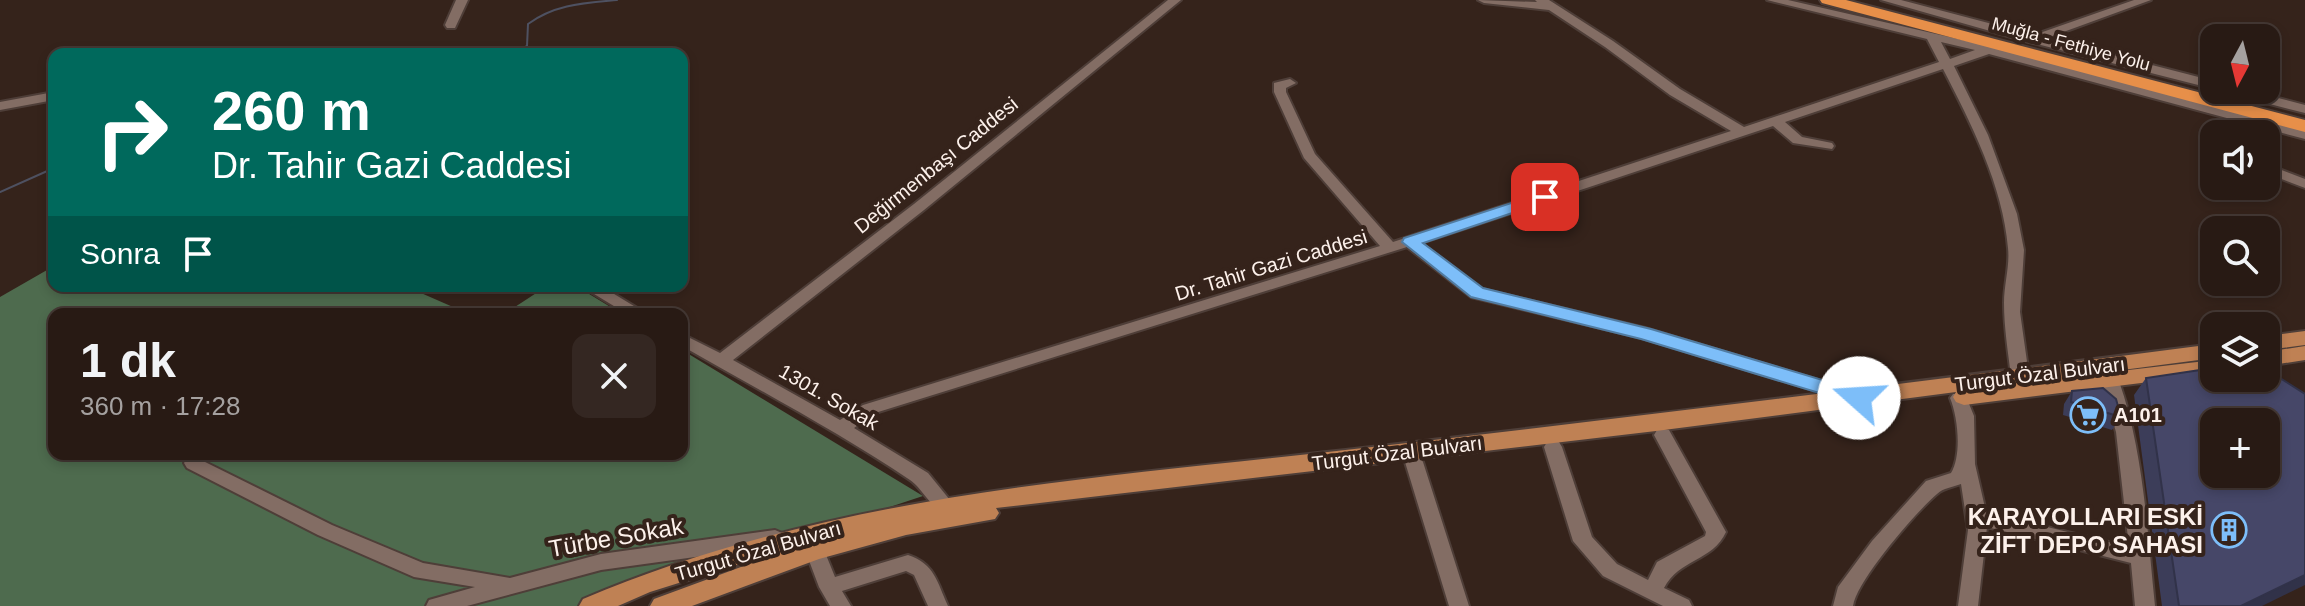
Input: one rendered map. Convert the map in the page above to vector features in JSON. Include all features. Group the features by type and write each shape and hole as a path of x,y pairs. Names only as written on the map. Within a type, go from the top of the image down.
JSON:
{"highway":[{"name":"Muğla - Fethiye Yolu","path":"1828,0 1932,32 2305,126"},
{"name":"Muğla - Fethiye Yolu","path":"1855,0 2029,41 2305,117"}],"main road":[{"path":"2280,341 2305,338"},
{"name":"Turgut Özal Bulvarı","path":"592,606 643,584 945,505 1859,398 2200,353"},
{"path":"2280,357 2305,353"},
{"name":"Turgut Özal Bulvarı","path":"812,542 1010,510 1663,435 2200,369"},
{"path":"663,606 812,542"}],"street":[{"path":"451,25 462,0"},
{"name":"Değirmenbaşı Caddesi","path":"721,361 919,207 1175,0"},
{"path":"1484,0 1548,4 1570,0"},
{"path":"1773,0 1932,32 2305,135"},
{"path":"1887,0 2029,41 2200,82"},
{"path":"2029,41 2145,0"},
{"path":"1548,4 1675,92 1743,132"},
{"path":"1932,32 1999,175 2015,241 2018,269 2012,299 2020,376"},
{"name":"Dr. Tahir Gazi Caddesi","path":"841,428 869,409 1410,242 1989,50"},
{"path":"1290,83 1279,86 1280,92 1309,155 1390,248"},
{"path":"0,106 48,97"},
{"path":"2280,102 2305,109"},
{"path":"1776,121 1798,140 1827,146"},
{"path":"2280,174 2305,184"},
{"path":"1410,242 1477,293 1645,333 1859,398"},
{"path":"600,292 628,308"},
{"name":"1301. Sokak","path":"688,342 841,428 921,478 945,505"},
{"path":"2110,381 2118,399 2125,441 2145,606"},
{"path":"1959,398 1968,416 1966,464 1977,517 1968,606"},
{"path":"1652,591 1664,568 1712,541 1716,532 1663,435"},
{"path":"1553,447 1583,541 1610,570 1682,606"},
{"path":"1414,462 1459,606"},
{"path":"193,463 325,530 421,571 511,585"},
{"path":"1843,606 1845,593 1879,546 1933,486 1958,478 1966,464"},
{"path":"1977,517 2139,557"},
{"path":"812,542 829,587 841,606"},
{"name":"Türbe Sokak","path":"436,606 601,562 812,542"},
{"path":"829,587 908,563 922,570 938,606"}],"green space":[{"path":"48,269 48,292 419,292 455,308 48,308 48,460 688,460 688,354 923,496 591,606 0,606 0,297"},
{"path":"538,292 586,292 612,308 513,308"}],"building":[{"name":"KARAYOLLARI ESKİ ZİFT DEPO SAHASI","path":"2200,370 2200,392 2280,392 2280,378 2305,394 2305,575 2241,606 2179,606 2146,378"},
{"path":"2103,388 2116,399 2121,417 2071,402 2072,391"}],"waterway":[{"path":"523,48 527,46 528,24 538,17 571,6 617,0"},
{"path":"0,192 48,171"}],"place":[{"name":"A101","path":"2088,415"},
{"name":"KARAYOLLARI ESKİ ZİFT DEPO SAHASI","path":"2229,530"}],"route":[{"path":"1545,197 1410,242 1477,293 1645,333 1859,398"}]}
